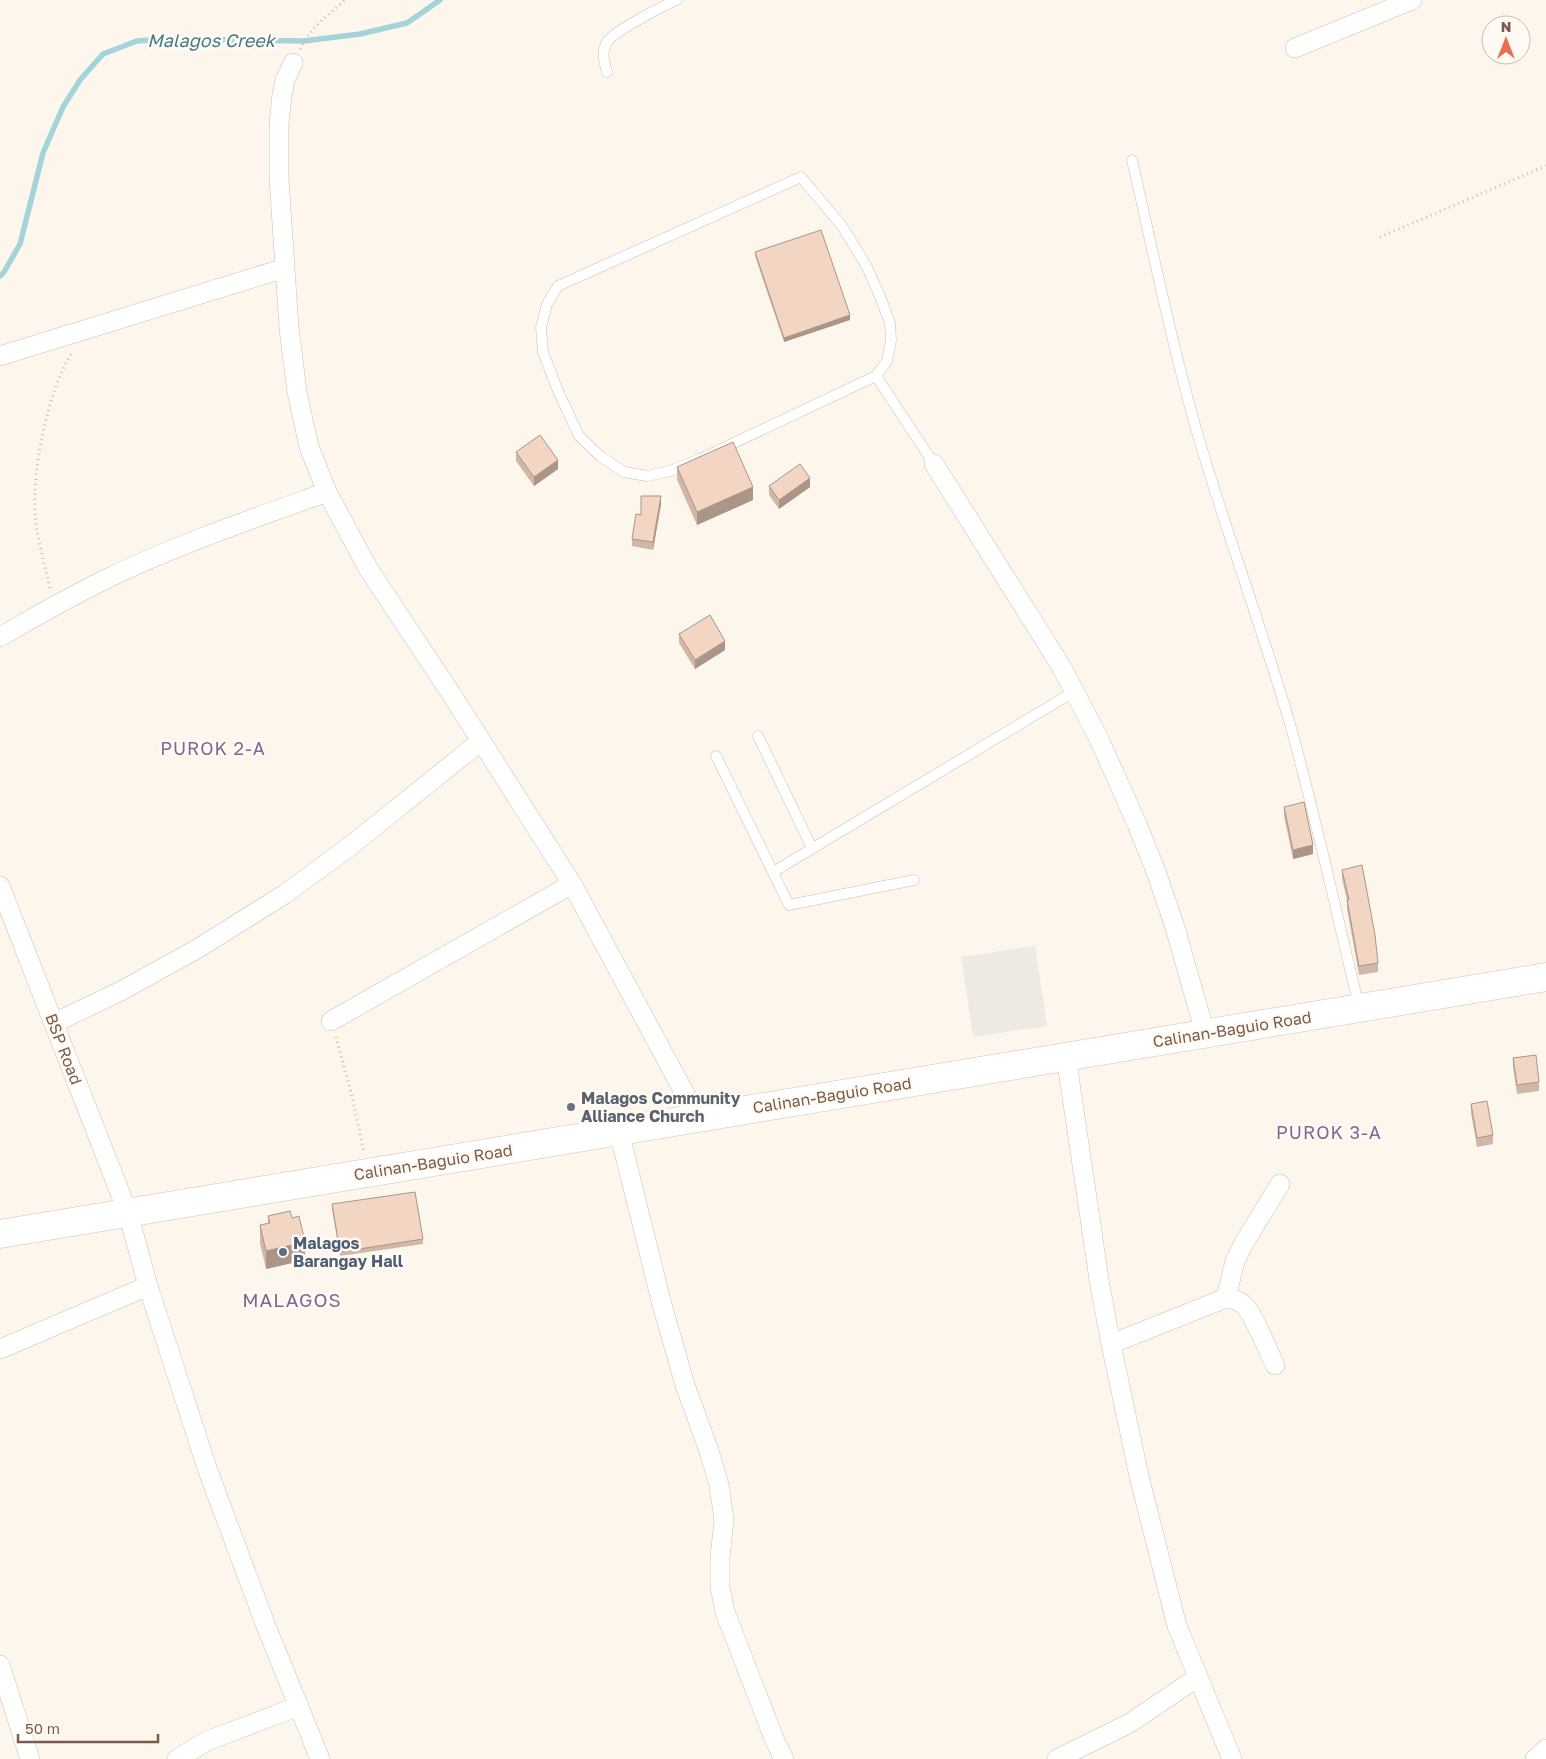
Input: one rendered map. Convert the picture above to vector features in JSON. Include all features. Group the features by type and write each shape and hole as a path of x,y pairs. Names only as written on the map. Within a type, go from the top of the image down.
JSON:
{"main road":[{"name":"Calinan-Baguio Road","path":"0,1234 1546,977"}],"street":[{"path":"1295,48 1412,0"},
{"path":"293,63 285,80 279,124 279,179 289,328 297,392 309,447 327,492 369,570 481,740 572,884 698,1118"},
{"path":"0,356 285,268"},
{"path":"934,464 1075,691 1117,777 1155,869 1174,924 1205,1033"},
{"path":"0,637 105,580 203,537 327,492"},
{"path":"54,1023 130,986 197,949 285,894 349,846 481,740"},
{"path":"331,1022 572,884"},
{"name":"BSP Road","path":"0,886 128,1213 148,1286 208,1471 266,1626 320,1759"},
{"path":"1066,1056 1111,1344 1139,1476 1177,1626 1232,1759"},
{"path":"619,1131 661,1301 680,1367 719,1486 724,1520 720,1557 720,1587 725,1612 775,1741 784,1759"},
{"path":"1226,1298 1235,1261 1280,1184"},
{"path":"0,1349 148,1286"},
{"path":"1111,1344 1226,1298 1244,1305 1275,1365"},
{"path":"0,1665 30,1759"},
{"path":"1057,1759 1130,1723 1198,1677"},
{"path":"177,1759 208,1741 299,1706"},
{"path":"1535,1759 1546,1749"}],"lane":[{"path":"607,72 603,61 608,41 617,33 677,0"},
{"path":"1132,160 1165,306 1186,388 1205,458 1290,724 1321,843 1359,1008"},
{"path":"801,177 842,226 867,267 881,299 890,323 891,340 887,361 876,376 700,459 670,471 647,476 624,472 600,456 579,436 558,391 543,352 541,327 547,304 558,286 801,177"},
{"path":"876,376 934,464"},
{"path":"773,872 1075,691"},
{"path":"758,736 812,848"},
{"path":"716,756 789,905 914,880"}],"path":[{"path":"293,63 304,41 319,23 345,0"},
{"path":"1380,237 1546,166"},
{"path":"55,606 39,544 35,512 35,484 46,419 56,388 69,358 86,329"},
{"path":"331,1022 352,1096 368,1172"}],"shaded area":[{"path":"1035,946 1047,1026 973,1037 961,957"}],"building":[{"path":"821,230 850,315 784,338 755,252"},
{"path":"540,435 558,460 534,477 516,452"},
{"path":"733,442 753,487 697,512 677,467"},
{"path":"800,464 810,478 779,500 769,486"},
{"path":"641,496 661,496 653,542 632,539 636,514 641,515"},
{"path":"710,615 725,641 695,660 679,634"},
{"path":"1304,802 1313,845 1293,850 1284,807"},
{"path":"1362,865 1375,935 1378,963 1359,966 1347,900 1349,900 1342,870"},
{"path":"1536,1055 1539,1082 1517,1085 1513,1058"},
{"path":"1487,1101 1493,1135 1477,1138 1471,1104"},
{"path":"415,1192 423,1239 340,1252 332,1204"},
{"path":"290,1211 292,1218 299,1216 305,1242 266,1251 260,1225 270,1223 268,1216"}],"waterway":[{"name":"Malagos Creek","path":"0,276 20,244 43,153 63,107 80,80 103,54 137,41 167,39 304,41 360,34 407,23 440,0"}],"place":[{"name":"Malagos Community Alliance Church","path":"571,1107"},
{"name":"Malagos Barangay Hall","path":"283,1252"}],"district":[{"name":"PUROK 2-A","path":"213,749"},
{"name":"PUROK 3-A","path":"1329,1133"},
{"name":"MALAGOS","path":"292,1300"}]}
